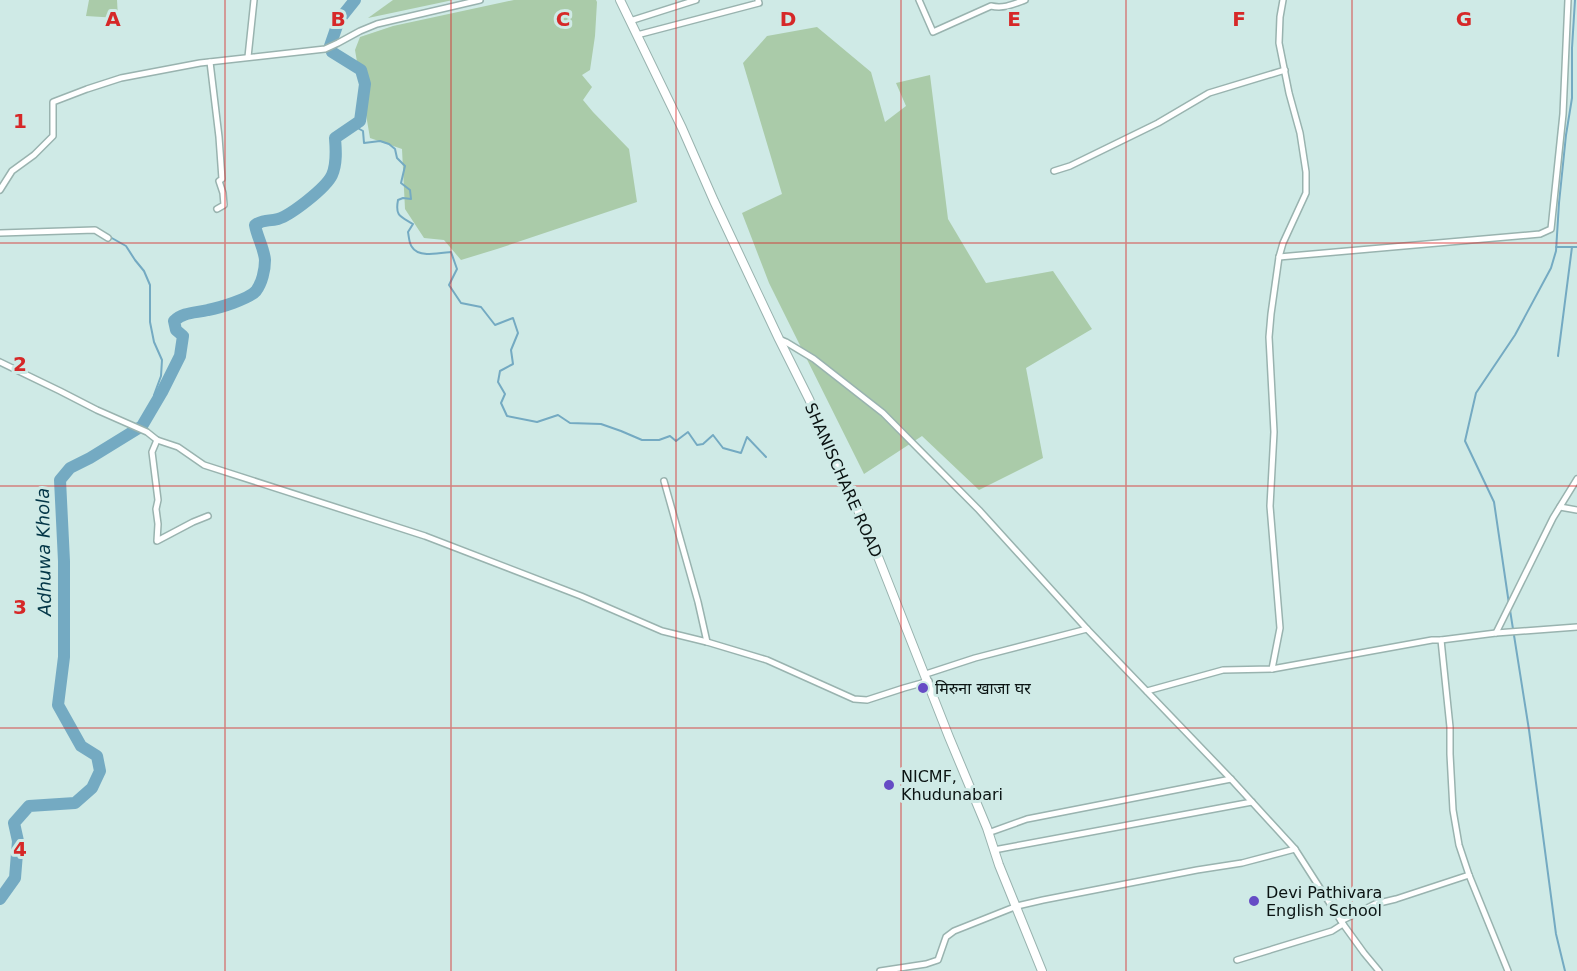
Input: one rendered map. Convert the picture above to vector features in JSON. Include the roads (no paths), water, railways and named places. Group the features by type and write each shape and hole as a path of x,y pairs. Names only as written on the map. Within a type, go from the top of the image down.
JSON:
{"street":[{"path":"248,57 254,0"},
{"path":"0,190 12,171 34,155 53,136 53,102 87,88 121,78 210,62 325,49 377,24 480,0"},
{"name":"SHANISCHARE ROAD","path":"620,0 809,399 876,549 1042,971"},
{"path":"630,21 696,0"},
{"path":"637,35 759,3 758,0"},
{"path":"919,0 933,32 991,6 1007,7 1025,0"},
{"path":"1272,669 1280,628 1270,506 1274,432 1269,337 1279,257 1306,193 1306,172 1300,133 1279,43 1283,0"},
{"path":"1279,257 1540,234 1551,229 1563,114 1568,0"},
{"path":"210,62 219,137 222,179 219,181 224,205 217,209"},
{"path":"1054,171 1070,166 1158,123 1209,93 1285,70"},
{"path":"0,233 95,230 108,238"},
{"path":"779,339 821,364 883,413 964,494 1087,629 1295,849 1342,922 1379,971"},
{"path":"0,362 147,432 157,440 178,447 204,465 425,536 591,600 662,631 767,660 854,699 867,700 904,688 975,658 1087,629"},
{"path":"157,440 152,452 158,500 157,541 185,525 208,516"},
{"path":"1496,633 1553,518 1577,479"},
{"path":"664,482 707,642"},
{"path":"1560,507 1577,510"},
{"path":"1147,691 1223,670 1272,669 1432,640 1577,627"},
{"path":"1441,640 1450,727 1453,810 1459,845 1508,971"},
{"path":"988,833 1027,819 1231,779"},
{"path":"994,850 1252,802"},
{"path":"880,971 938,960 946,937 954,931 1017,906 1242,863 1295,849"},
{"path":"1236,960 1332,931 1342,922 1375,904 1469,875"}],"waterway":[{"name":"Adhuwa Khola","path":"0,899 15,878 18,841 14,823 29,806 75,803 92,788 100,771 97,756 81,746 58,705 64,657 64,561 60,480 70,468 142,426 180,356 183,336 176,330 174,321 186,314 234,303 256,291 263,276 265,260 255,225 278,219 291,212 316,194 332,175 336,152 335,138 360,121 365,84 361,70 332,52 330,46 339,20 355,0"},
{"path":"1509,604 1494,502 1465,441 1476,393 1515,335 1551,268 1556,251 1566,135 1572,98 1575,0"},
{"path":"354,126 363,131 364,143 380,141 389,144 395,149 397,158 405,166 401,183 410,190 411,199 398,200 397,209 402,217 413,224 408,232 412,247 424,254 451,252 457,269 449,285 461,303 481,307 495,325 513,318 518,333 511,350 513,364 500,371 498,382 505,394 501,403 507,416 537,422 558,415 570,423 601,424 642,440 659,440 670,436 676,441 688,432 697,445 703,444 713,435 723,448 741,453 747,437 766,457"},
{"path":"110,237 126,246 144,271 150,285 150,322 154,342 162,360 161,376 154,395 154,406"},
{"path":"1556,247 1577,247"},
{"path":"1558,356 1572,247"},
{"path":"1510,610 1529,730 1556,934 1565,971"}],"place":[{"name":"मिरुना खाजा घर","path":"923,688"},
{"name":"NICMF, Khudunabari","path":"889,785"},
{"name":"Devi Pathivara English School","path":"1254,901"}]}
